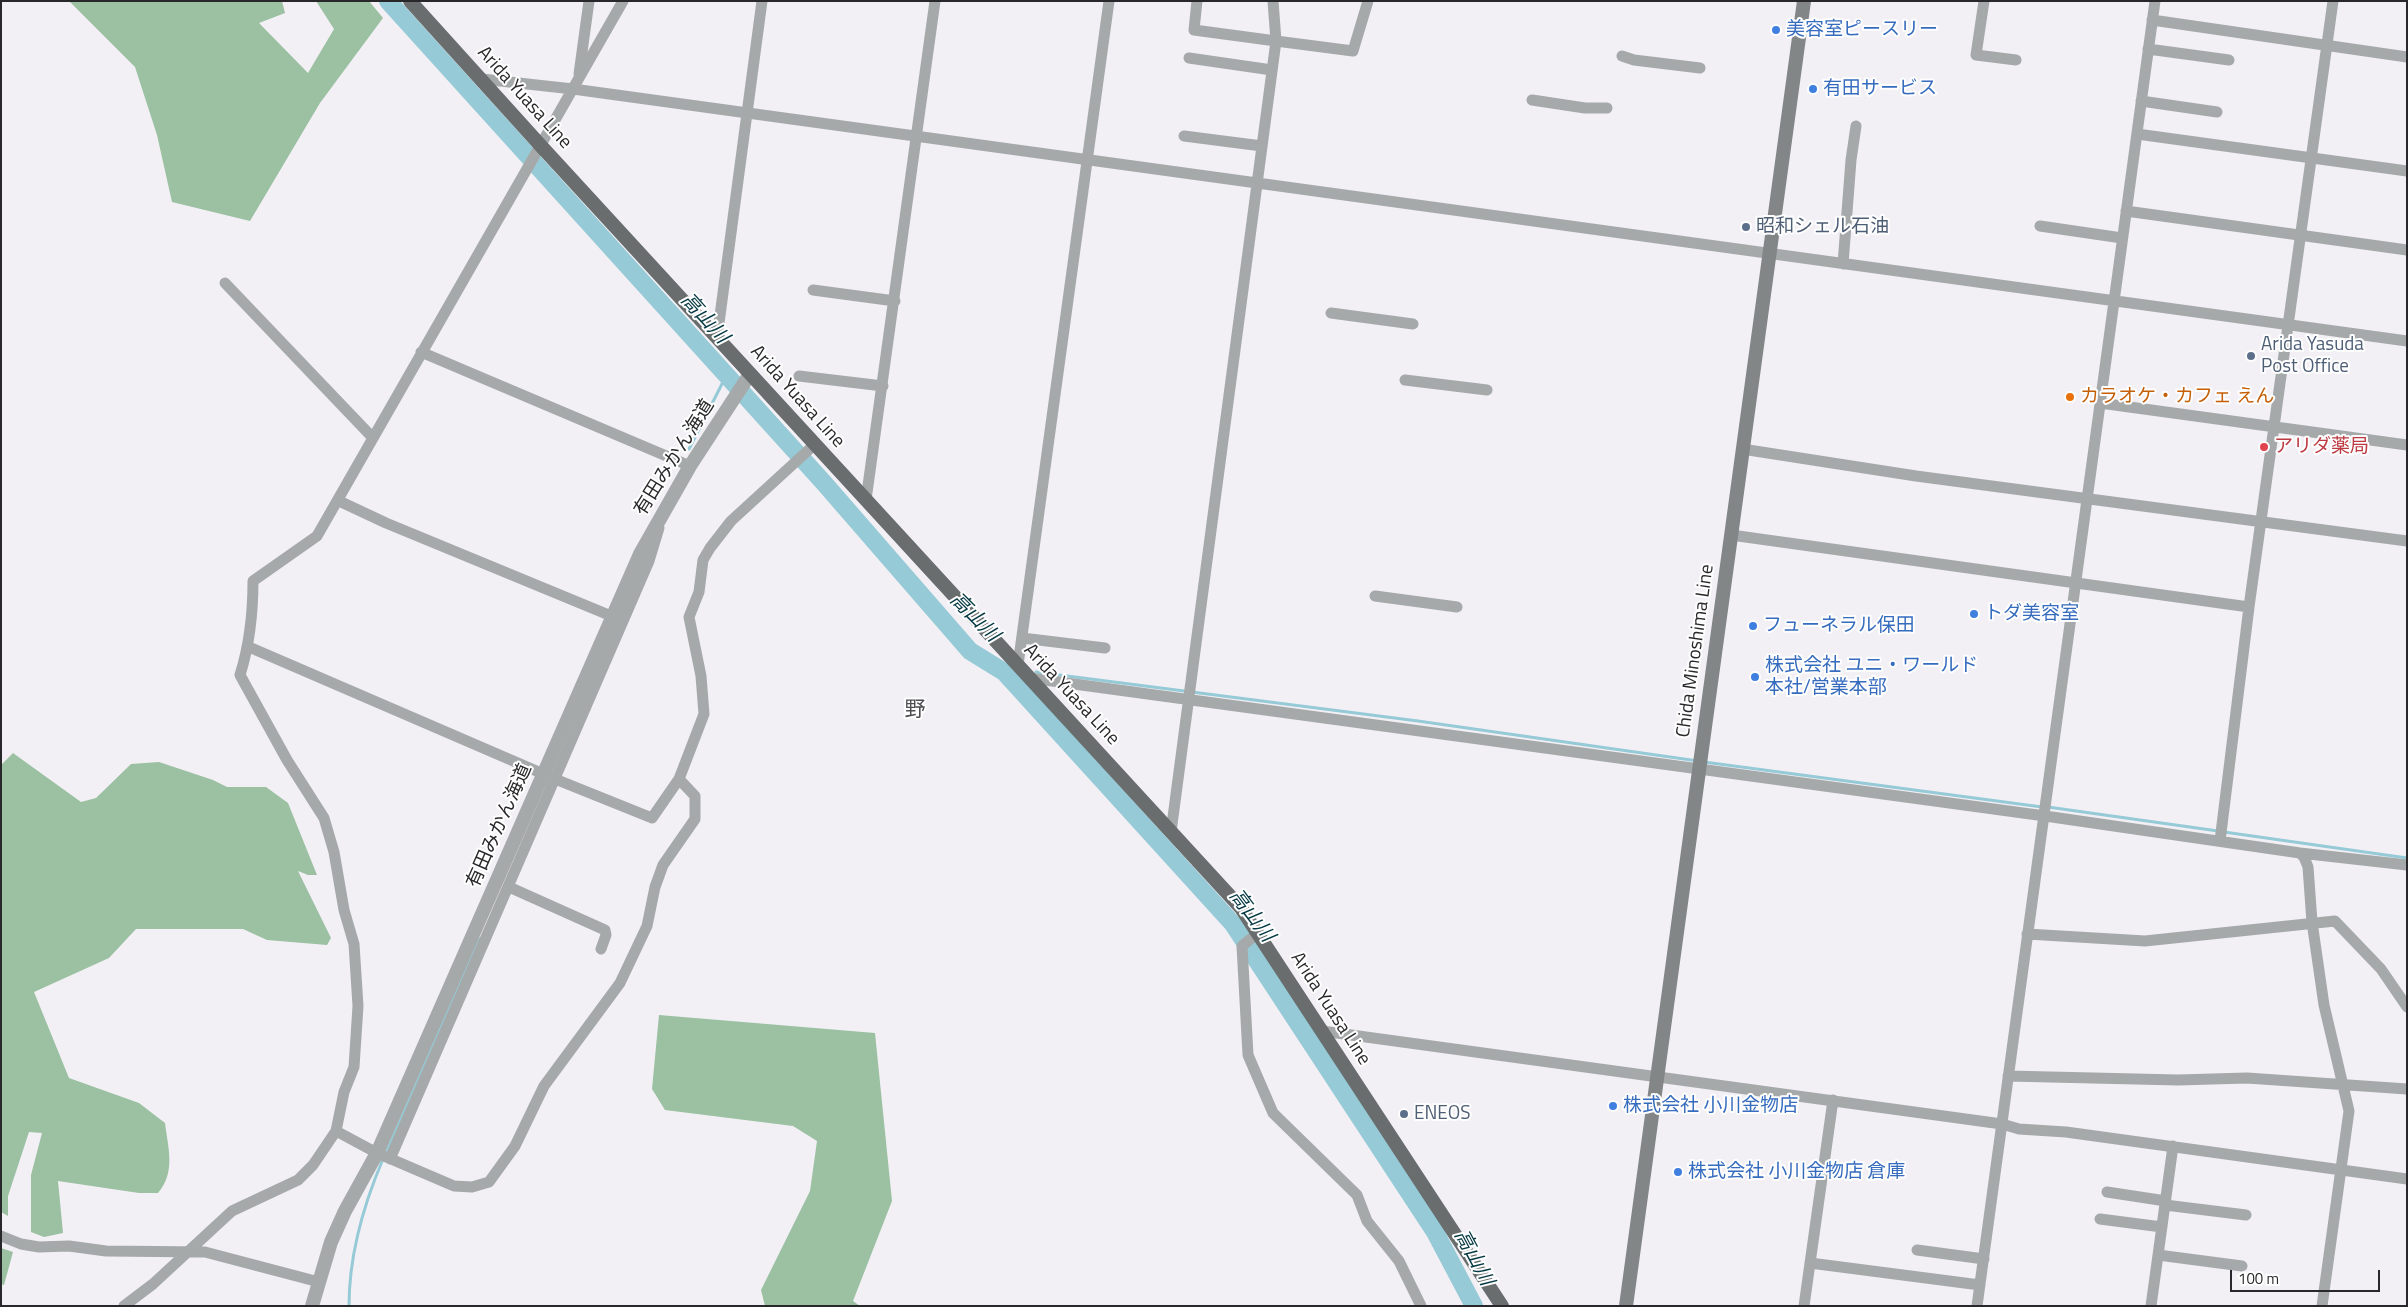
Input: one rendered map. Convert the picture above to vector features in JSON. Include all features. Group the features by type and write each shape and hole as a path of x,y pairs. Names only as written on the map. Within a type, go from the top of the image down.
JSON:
{"main road":[{"name":"Chida Minoshima Line","path":"1626,1306 1804,1"},
{"name":"Arida Yuasa Line","path":"411,2 482,79 539,150 717,338 748,378 866,500 1233,898 1258,932 1502,1306"}],"street":[{"path":"575,85 589,1"},
{"path":"124,1306 153,1284 232,1212 298,1180 313,1165 336,1131 344,1092 354,1067 358,1006 354,944 344,910 334,852 324,818 287,760 240,675 249,647 253,621 253,582 317,536 339,501 421,352 539,150 623,1"},
{"path":"717,338 762,1"},
{"path":"866,500 935,1"},
{"path":"1018,665 1108,1"},
{"path":"1198,1 1194,30 1353,52 1368,1"},
{"path":"1171,832 1187,699 1276,41 1272,1"},
{"path":"1984,1 1976,56 2016,60"},
{"path":"1977,1306 2155,1"},
{"path":"2220,841 2333,1"},
{"path":"2152,20 2407,56"},
{"path":"2148,49 2229,60"},
{"path":"1622,56 1634,60 1700,68"},
{"path":"1189,58 1272,70"},
{"path":"482,79 575,85 748,114 1770,252 1844,264 2407,341"},
{"path":"1532,100 1584,108 1607,108"},
{"path":"2141,102 2217,112"},
{"path":"1844,264 1850,160 1856,126"},
{"path":"2136,134 2407,171"},
{"path":"1184,136 1262,146"},
{"path":"2126,211 2407,250"},
{"path":"2040,226 2122,238"},
{"path":"225,283 373,438"},
{"path":"813,290 895,301"},
{"path":"1331,313 1413,324"},
{"path":"421,352 690,466"},
{"path":"799,376 883,386"},
{"name":"有田みかん海道","path":"312,1306 332,1242 345,1211 377,1153 550,776 617,619 640,554 690,466 748,378"},
{"path":"1405,380 1487,390"},
{"path":"2100,403 2407,445"},
{"path":"249,647 652,818 679,779 704,714 701,676 689,617 699,592 703,560 731,521 814,445"},
{"path":"1742,449 1916,476 2407,541"},
{"path":"339,501 386,523 617,619"},
{"path":"1731,535 2250,607"},
{"path":"1375,596 1457,607"},
{"path":"1022,638 1105,648"},
{"path":"1030,678 1700,762 2045,816 2300,853 2407,865"},
{"path":"390,1159 509,886 550,776"},
{"path":"336,1131 377,1153 454,1186 472,1187 489,1182 515,1146 544,1086 620,983 643,934 663,865 695,819 695,796 679,779"},
{"path":"2300,853 2308,867 2312,922 2324,1005 2348,1103 2349,1120 2322,1306"},
{"path":"509,886 605,930 606,935 601,950"},
{"path":"2027,934 2145,941 2335,921 2381,969 2407,1007"},
{"path":"1258,932 1242,946 1250,1062 1273,1113 1357,1195 1367,1221 1399,1262 1421,1306"},
{"path":"1322,1031 1833,1100 2002,1124 2019,1129 2066,1132 2407,1179"},
{"path":"2008,1076 2178,1080 2247,1078 2407,1089"},
{"path":"1804,1306 1833,1100"},
{"path":"2152,1306 2174,1146"},
{"path":"2107,1192 2246,1215"},
{"path":"2100,1219 2162,1227"},
{"path":"1,1236 21,1244 39,1247 68,1246 130,1252 190,1250 218,1254 319,1282"},
{"path":"1917,1250 1984,1259"},
{"path":"2158,1255 2242,1266"},
{"path":"1810,1263 1980,1285"}],"green space":[{"path":"69,1 282,1 285,13 259,23 308,73 334,29 316,1 369,1 383,18 320,103 250,221 172,202 157,135 135,67"},
{"path":"13,753 81,802 96,798 131,764 159,762 213,780 227,787 266,787 288,803 317,875 308,875 298,871 331,938 327,945 267,940 243,929 136,929 109,958 34,992 69,1078 139,1103 165,1123 169,1151 167,1177 158,1193 139,1193 58,1181 63,1233 44,1237 31,1232 31,1175 42,1133 29,1132 8,1196 8,1216 1,1212 1,780 2,764"},
{"path":"659,1015 875,1033 892,1201 853,1301 860,1306 765,1306 761,1290 810,1191 817,1141 793,1126 665,1110 652,1089"},
{"path":"1,1248 13,1252 4,1285 1,1284"}],"waterway":[{"name":"高山川","path":"388,1 824,483 970,651 1004,672 1233,924 1435,1232 1474,1306"},
{"path":"689,449 726,376"},
{"name":"高山川","path":"1004,672 1011,672"},
{"path":"1036,672 1418,721 1698,761"},
{"path":"1704,762 2042,807"},
{"path":"2048,807 2218,831"},
{"path":"2224,832 2407,858"},
{"path":"386,1153 479,939"},
{"path":"349,1306 354,1249 358,1231 369,1194 383,1159"}],"place":[{"name":"美容室ピースリー","path":"1776,30"},
{"name":"有田サービス","path":"1813,89"},
{"name":"昭和シェル石油","path":"1746,227"},
{"name":"Arida Yasuda Post Office","path":"2251,356"},
{"name":"カラオケ・カフェ えん","path":"2070,397"},
{"name":"アリダ薬局","path":"2264,447"},
{"name":"トダ美容室","path":"1974,614"},
{"name":"フューネラル保田","path":"1753,626"},
{"name":"株式会社 ユニ・ワールド 本社/営業本部","path":"1755,677"},
{"name":"株式会社 小川金物店","path":"1613,1106"},
{"name":"ENEOS","path":"1404,1114"},
{"name":"株式会社 小川金物店 倉庫","path":"1678,1172"}],"district":[{"name":"野","path":"915,711"}]}
